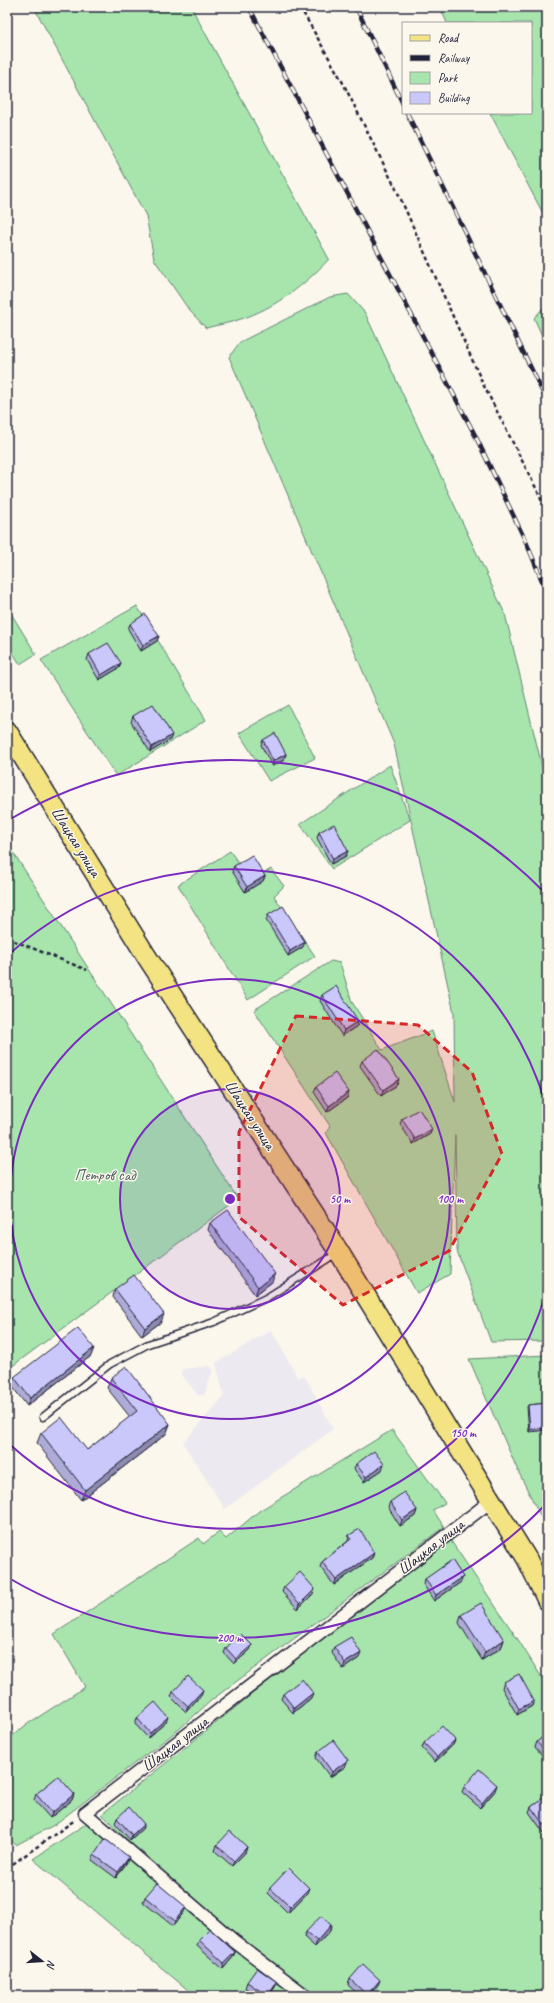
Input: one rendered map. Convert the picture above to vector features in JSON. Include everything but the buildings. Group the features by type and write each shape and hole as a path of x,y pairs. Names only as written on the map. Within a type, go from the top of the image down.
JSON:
{"main road":[{"name":"Шацкая улица","path":"7,731 147,957 339,1252 527,1560 547,1600"}],"street":[{"name":"Шацкая улица","path":"85,1813 491,1501"},
{"path":"85,1813 234,1941 306,1996"}],"lane":[{"path":"43,1417 110,1364 148,1344 214,1322 266,1298 339,1252"}],"path":[{"path":"300,7 342,81 398,194 483,384 539,494 547,515"},
{"path":"7,938 87,970"},
{"path":"7,1868 85,1813"}],"highlighted area":[{"path":"296,1016 418,1025 472,1072 502,1154 449,1251 343,1305 239,1217 239,1132"}],"shaded area":[{"path":"271,1330 298,1378 304,1375 333,1429 225,1509 183,1443 224,1396 216,1363"},
{"path":"210,1366 213,1370 204,1395 198,1395 181,1374 183,1369"}],"green space":[{"path":"34,7 191,7 329,259 300,287 266,309 237,320 206,328 189,310 154,259 146,216"},
{"path":"440,7 547,7 547,221 491,114 532,114 532,22 447,22"},
{"path":"348,294 365,313 505,614 547,787 547,1341 491,1342 457,1251 455,1135 450,1274 417,1293 326,1133 330,1126 254,1010 331,961 340,963 352,1002 382,1050 432,1031 455,1102 454,1013 394,744 229,357 240,342 330,297"},
{"path":"544,307 547,308 547,347 534,318"},
{"path":"137,606 206,720 116,776 41,660"},
{"path":"7,607 36,654 20,664 7,644"},
{"path":"288,705 315,758 269,781 239,733"},
{"path":"390,765 410,820 332,869 300,824"},
{"name":"Петров сад","path":"7,843 238,1199 7,1370"},
{"path":"230,851 251,881 271,869 284,886 274,896 315,956 248,1000 178,885"},
{"path":"547,1355 547,1529 518,1471 469,1359"},
{"path":"392,1430 445,1503 433,1510 444,1527 213,1699 178,1730 54,1825 16,1845 7,1837 7,1740 26,1725 85,1687 54,1634 199,1538 203,1544 219,1532 226,1539 259,1511"},
{"path":"451,1541 519,1641 547,1686 547,1996 315,1996 215,1919 152,1865 102,1814 341,1623"},
{"path":"87,1823 210,1927 302,1996 195,1996 33,1859"}],"railway":[{"path":"249,7 475,435 527,544 547,593"},
{"path":"356,7 402,102"},
{"path":"407,114 547,401"}]}
